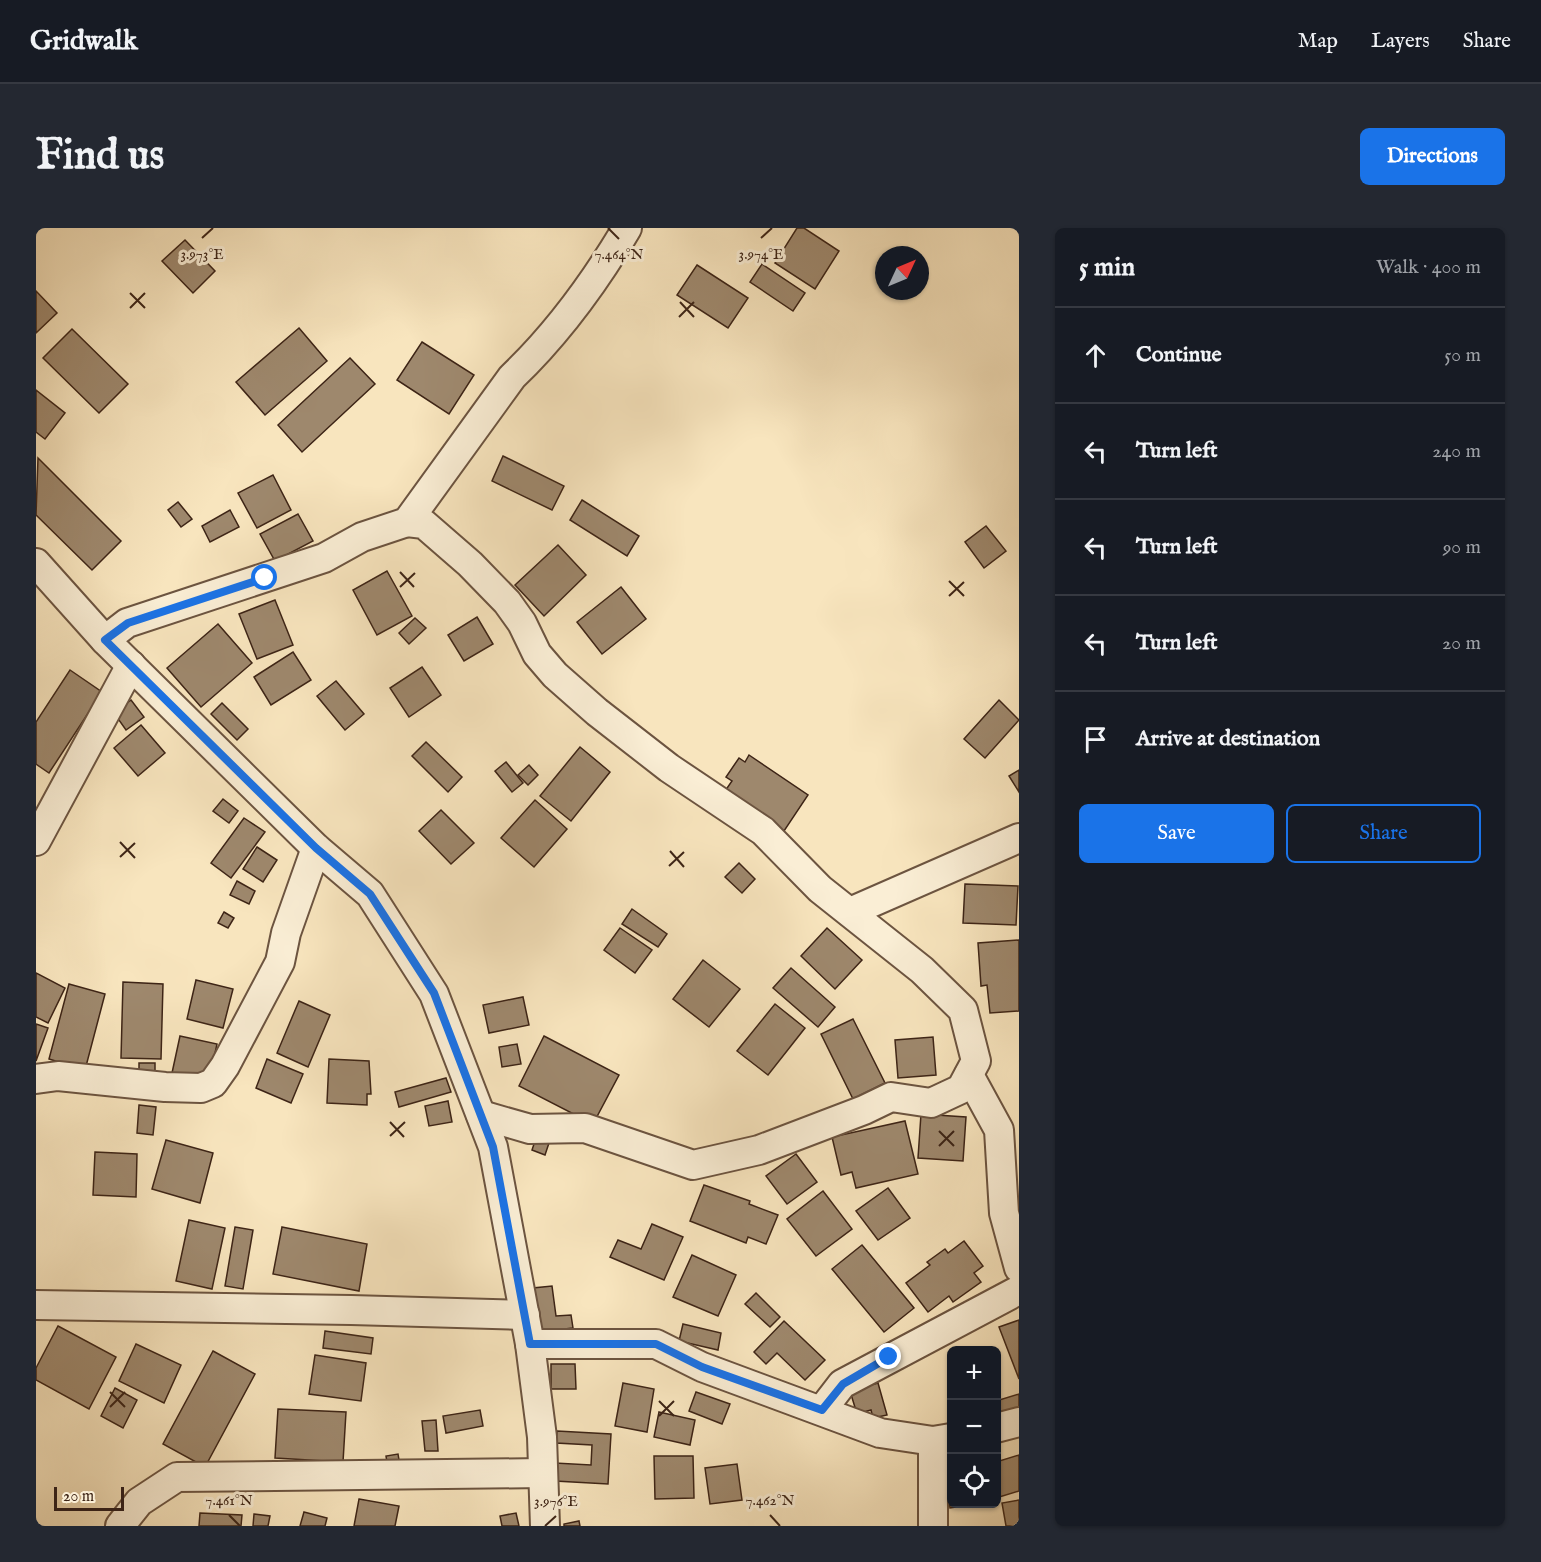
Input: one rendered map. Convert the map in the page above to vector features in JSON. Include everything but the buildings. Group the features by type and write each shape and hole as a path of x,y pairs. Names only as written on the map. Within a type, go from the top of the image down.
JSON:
{"street":[{"path":"407,522 512,377 532,357 601,272 627,228"},
{"path":"105,640 128,623 324,558 362,537 407,522 424,524 507,602 522,623 537,654 572,690 669,768 763,831 820,889 922,970 963,1011 976,1061 961,1089 931,1103 891,1097 864,1110 759,1150 693,1165 585,1128 530,1130 481,1115"},
{"path":"36,564 105,640 316,848 370,894 434,993 493,1147 530,1344 543,1473 545,1526"},
{"path":"36,841 131,664"},
{"path":"850,912 1019,838"},
{"path":"36,1079 58,1076 165,1088 201,1088 213,1083 225,1066 280,962 286,933 316,848"},
{"path":"969,1075 999,1130 1004,1213 1019,1268"},
{"path":"822,1410 843,1384 1019,1290"},
{"path":"36,1305 525,1315"},
{"path":"530,1344 656,1344 702,1367 880,1432 942,1440 933,1526"},
{"path":"1001,1427 1019,1422"},
{"path":"120,1526 139,1502 177,1477 543,1473"}],"route":[{"path":"265,578 128,623 105,640 316,848 370,894 434,993 493,1147 530,1344 656,1344 702,1367 822,1410 843,1384 889,1357"}]}
